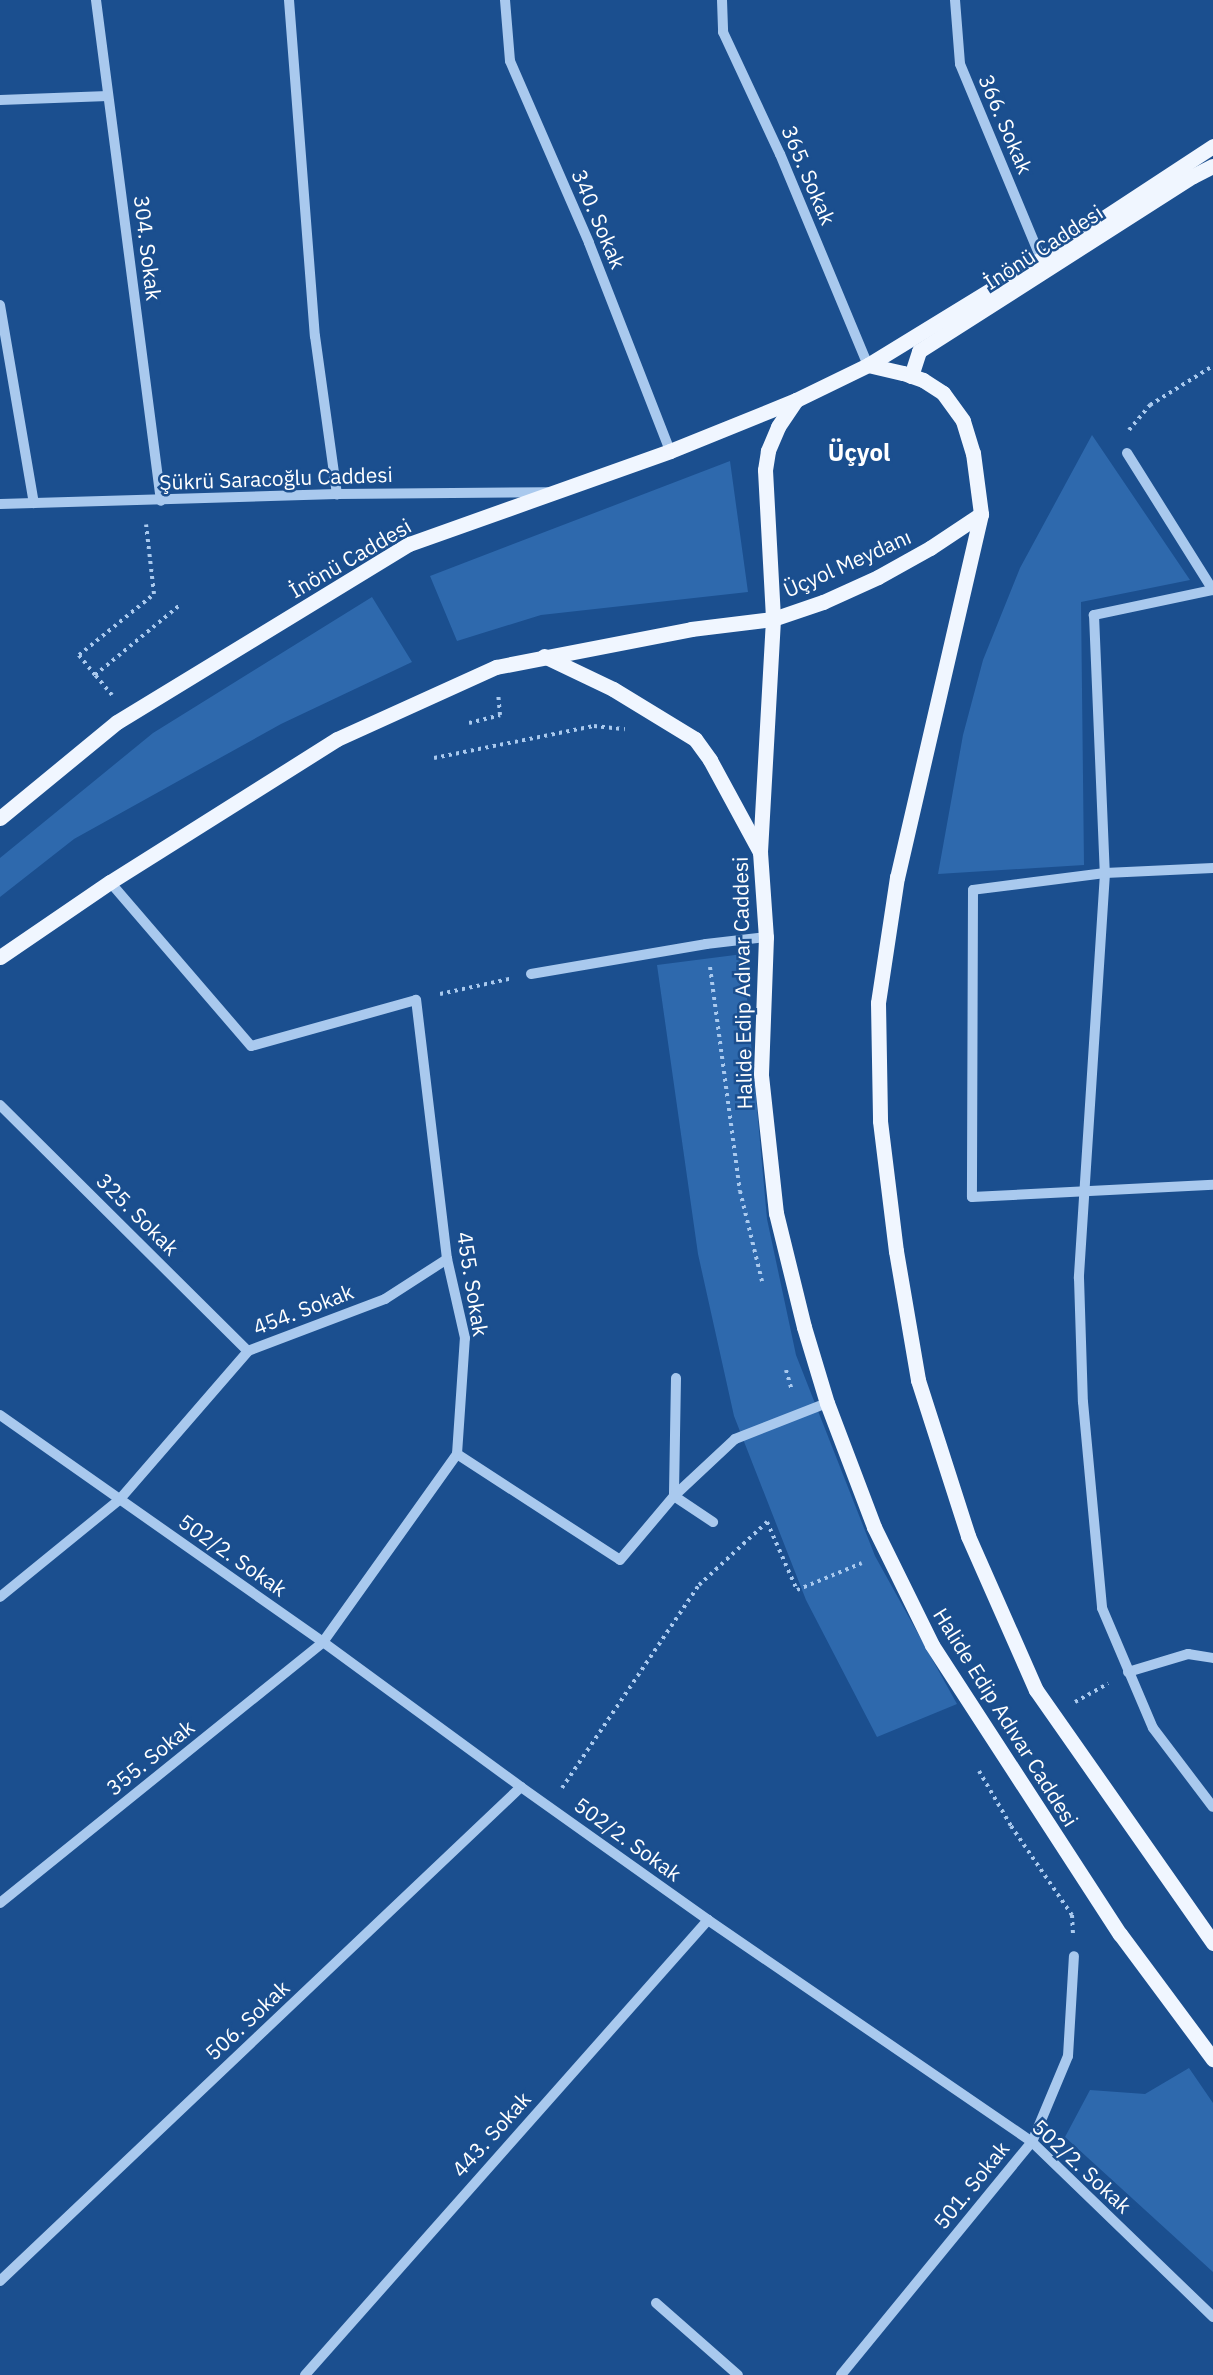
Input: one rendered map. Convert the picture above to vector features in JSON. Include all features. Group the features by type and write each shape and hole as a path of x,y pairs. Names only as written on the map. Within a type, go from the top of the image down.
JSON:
{"main road":[{"name":"İnönü Caddesi","path":"0,818 128,715 409,544 670,451 796,400 868,365 1041,259 1213,146"},
{"name":"İnönü Caddesi","path":"911,376 920,351 1183,182 1213,166"},
{"path":"868,365 911,376 943,393 963,421 974,453 981,514"},
{"name":"Üçyol Meydanı","path":"796,400 775,435 768,451 765,470 772,619 823,602 878,578 930,548 981,514"},
{"name":"Halide Edip Adıvar Caddesi","path":"981,514 897,877 878,1003 880,1121 896,1251 918,1380 968,1536 1036,1690 1212,1941"},
{"path":"0,957 110,882 337,739 496,667 691,629 772,619"},
{"name":"Halide Edip Adıvar Caddesi","path":"772,619 760,852 766,937 761,1075 776,1213 804,1327 827,1403 874,1527 932,1645 1120,1934 1213,2060"},
{"path":"544,656 613,689 695,740 710,760 760,852"}],"street":[{"name":"304. Sokak","path":"96,0 160,501"},
{"path":"289,0 315,336 337,494"},
{"name":"340. Sokak","path":"505,0 510,61 589,243 670,451"},
{"name":"365. Sokak","path":"722,0 723,32 780,154 868,365"},
{"name":"366. Sokak","path":"955,0 960,64 1041,259"},
{"path":"0,100 108,96"},
{"path":"0,305 34,503"},
{"path":"1127,453 1213,590 1094,615 1105,873 1079,1278 1084,1413 1102,1608 1153,1728 1213,1807"},
{"name":"Şükrü Saracoğlu Caddesi","path":"0,504 337,494 554,492"},
{"path":"1213,868 1105,873 974,890 972,1197 1213,1185"},
{"path":"110,882 251,1046 416,1000"},
{"path":"531,974 706,944 766,937"},
{"name":"455. Sokak","path":"416,1000 447,1259 465,1338 457,1454"},
{"name":"325. Sokak","path":"0,1105 248,1351"},
{"name":"454. Sokak","path":"0,1597 120,1499 248,1351 385,1299 447,1259"},
{"path":"674,1496 676,1377"},
{"path":"324,1642 457,1454 620,1560 674,1496 735,1439 827,1403"},
{"name":"502/2. Sokak","path":"0,1415 324,1642 520,1787 550,1806 708,1920 1032,2142 1213,2318"},
{"path":"674,1496 713,1522"},
{"name":"355. Sokak","path":"0,1903 324,1642"},
{"path":"1128,1672 1188,1654 1213,1658"},
{"name":"506. Sokak","path":"0,2281 520,1787"},
{"name":"443. Sokak","path":"305,2375 708,1920"},
{"name":"501. Sokak","path":"841,2375 1032,2142 1068,2056 1074,1956"},
{"path":"656,2303 738,2375"}],"path":[{"path":"1127,453 1125,438 1132,425 1150,405 1213,366"},
{"path":"128,715 79,655 154,594 144,501"},
{"path":"95,675 180,605"},
{"path":"470,723 500,715 496,667"},
{"path":"434,758 594,726 627,729"},
{"path":"416,1000 531,974"},
{"path":"550,1806 699,1585 767,1522 797,1590 862,1563"},
{"path":"1053,1714 1128,1672"}],"shaded area":[{"path":"1092,435 1190,580 1081,602 1084,865 938,874 963,735 983,660 1020,568"},
{"path":"730,461 748,592 541,615 457,641 430,576"},
{"path":"372,597 412,662 281,724 74,839 0,897 0,858 153,733"},
{"path":"743,954 767,1219 796,1355 875,1556 957,1704 877,1737 806,1600 734,1416 698,1254 657,965"},
{"path":"1189,2068 1213,2103 1213,2272 1065,2137 1090,2090 1145,2094"}],"district":[{"name":"Üçyol","path":"859,453"}]}
